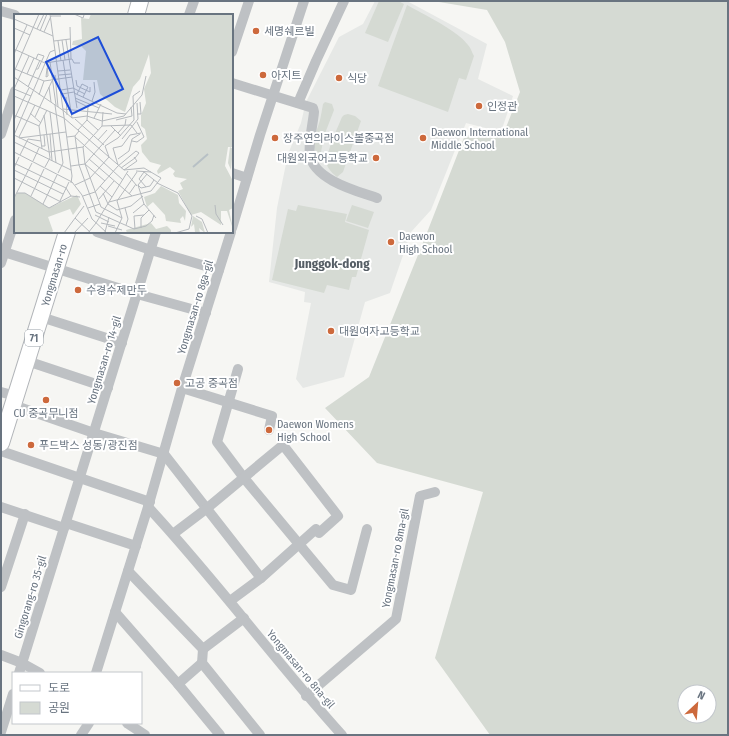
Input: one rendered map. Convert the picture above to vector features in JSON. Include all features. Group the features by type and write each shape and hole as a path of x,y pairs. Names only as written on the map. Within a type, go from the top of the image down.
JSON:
{"main road":[{"path":"136,14 140,1"},
{"name":"Yongmasan-ro","path":"1,443 10,398 27,361 67,233"}],"street":[{"path":"189,14 194,1"},
{"path":"233,49 249,1"},
{"path":"233,223 272,95 304,1"},
{"path":"298,103 344,1"},
{"path":"1,11 14,15"},
{"path":"233,82 311,107 314,111 310,151 311,159 315,166 325,175 341,185 377,198"},
{"path":"1,134 14,94"},
{"path":"233,173 247,178"},
{"path":"1,263 3,251 14,223"},
{"path":"99,233 219,270"},
{"name":"Yongmasan-ro 14-gil","path":"80,478 156,233"},
{"name":"Yongmasan-ro 8ga-gil","path":"96,672 149,504 182,388 231,233"},
{"path":"3,251 137,294 206,313"},
{"name":"Yongmasan-ro","path":"40,317 122,343"},
{"path":"27,361 108,388"},
{"path":"238,369 216,442 333,586 351,590 367,529"},
{"path":"182,388 272,416 269,430"},
{"path":"10,398 94,433 164,454 261,578"},
{"path":"173,534 206,509 283,445 338,516 319,533 316,529 261,578 230,601"},
{"path":"1,451 80,478 149,504"},
{"name":"Gingorang-ro 35-gil","path":"21,668 80,478"},
{"name":"Yongmasan-ro 8ma-gil","path":"306,696 396,619 420,496 436,492"},
{"name":"Yongmasan-ro 8na-gil","path":"149,504 244,618 306,696 342,735"},
{"path":"1,506 136,546"},
{"path":"1,587 25,514"},
{"path":"128,571 203,648 202,663 260,735"},
{"path":"115,612 220,735"},
{"path":"203,648 244,618"},
{"path":"1,655 21,668 36,672"},
{"path":"178,684 202,663"},
{"path":"1,732 12,697"},
{"path":"81,735 88,724"},
{"path":"128,724 145,735"}],"shaded area":[{"path":"375,1 407,1 487,44 478,79 513,96 501,132 466,123 431,210 411,232 390,293 365,302 344,377 303,388 296,379 311,303 304,302 305,292 269,282 277,208 288,154 301,123 307,100 339,37 363,24"}],"green space":[{"path":"379,1 398,1 404,4 388,42 365,33"},
{"path":"433,1 728,1 728,735 490,735 435,658 483,492 377,463 325,408 369,377 465,135 503,135 520,92 505,42 487,10"},
{"path":"407,5 439,23 463,39 469,46 474,56 466,80 459,78 448,112 378,86"},
{"path":"325,102 332,104 334,110 324,136 321,152 318,154 315,150 314,142 323,104"},
{"path":"348,114 355,116 361,121 343,172 337,177 331,172 327,165 328,154 342,117"},
{"path":"298,205 347,214 345,222 369,230 356,277 352,277 349,290 327,285 324,293 272,280 288,209 296,211"},
{"path":"352,205 374,212 368,228 346,221"}],"place":[{"name":"세명쉐르빌","path":"256,31"},
{"name":"아지트","path":"263,75"},
{"name":"식당","path":"339,78"},
{"name":"인정관","path":"479,106"},
{"name":"장주연의라이스볼중곡점","path":"275,138"},
{"name":"Daewon International Middle School","path":"423,138"},
{"name":"대원외국어고등학교","path":"376,158"},
{"name":"Daewon High School","path":"391,242"},
{"name":"수경수제만두","path":"78,290"},
{"name":"대원여자고등학교","path":"331,331"},
{"name":"고공 중곡점","path":"177,383"},
{"name":"CU 중곡무니점","path":"46,400"},
{"name":"Daewon Womens High School","path":"269,430"},
{"name":"푸드박스 성동/광진점","path":"31,445"}],"district":[{"name":"Junggok-dong","path":"332,263"}]}
